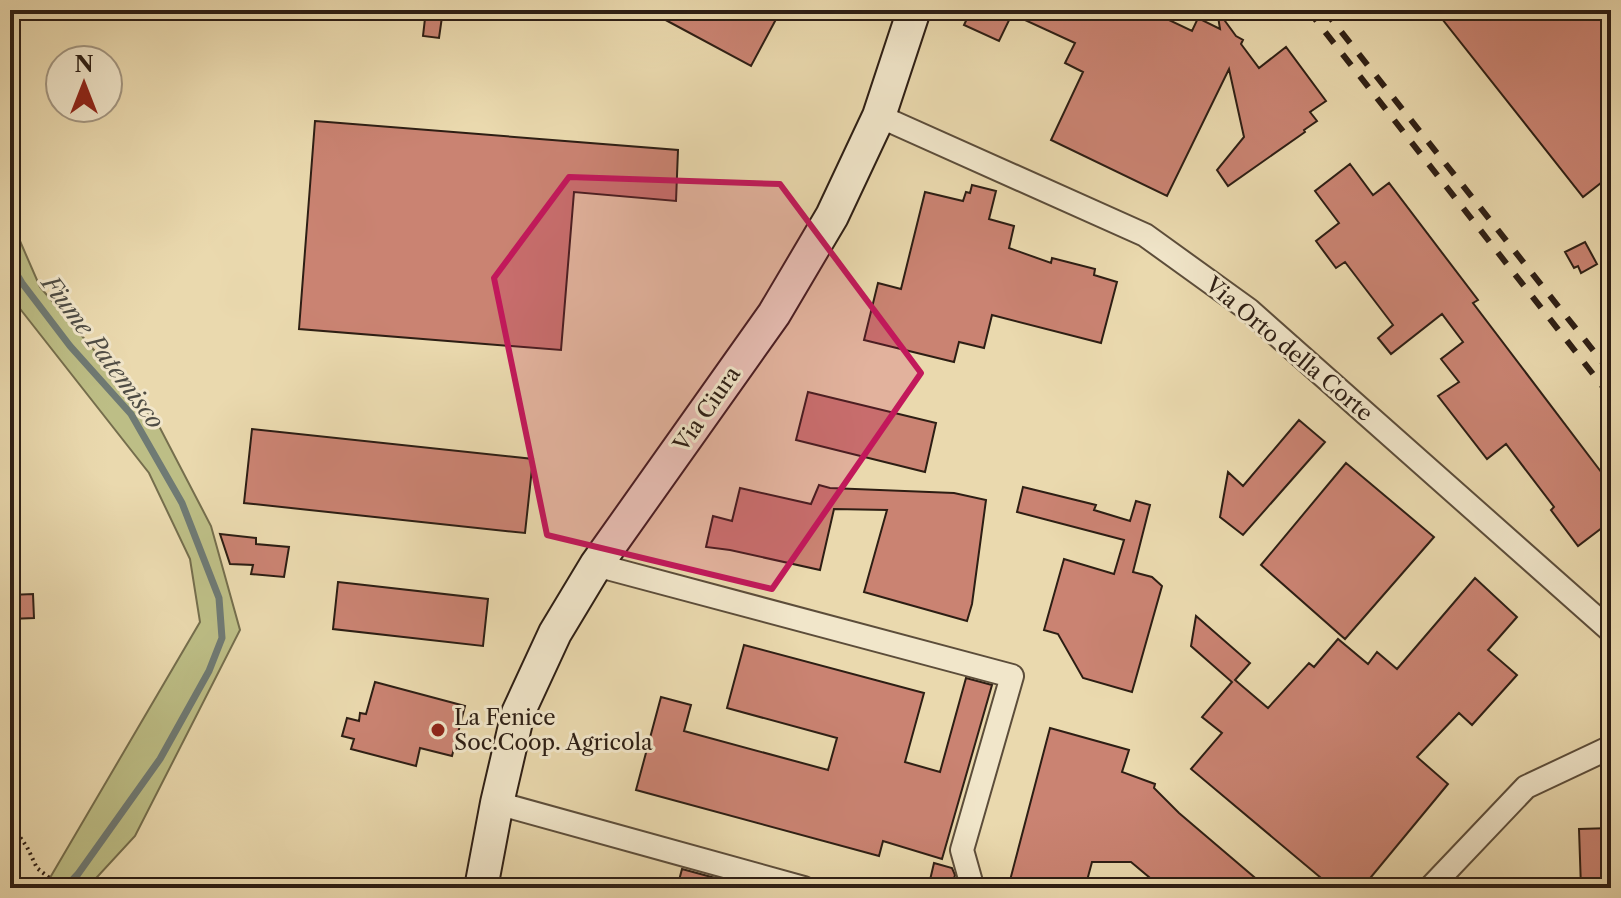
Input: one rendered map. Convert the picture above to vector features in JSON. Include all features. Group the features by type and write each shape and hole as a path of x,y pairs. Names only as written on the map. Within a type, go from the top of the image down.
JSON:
{"main road":[{"name":"Via Ciura","path":"481,888 518,713 555,633 596,565 774,314 832,216 879,116 914,10"}],"street":[{"name":"Via Orto della Corte","path":"879,116 1145,235 1249,310 1611,631"},
{"path":"596,565 1012,676 962,850 971,882 969,888"},
{"path":"1430,888 1526,787 1611,747"},
{"path":"497,803 804,888"}],"path":[{"path":"10,823 37,868 62,888"}],"highlighted area":[{"path":"569,177 780,184 921,373 772,589 547,535 494,278"}],"green space":[{"path":"10,218 40,287 159,426 211,526 240,630 135,836 87,888 44,888 200,622 190,559 149,473 10,296"}],"building":[{"path":"426,10 443,10 439,38 423,36"},
{"path":"647,10 781,10 751,66"},
{"path":"971,10 1148,10 1192,31 1198,18 1220,29 1217,10 1236,36 1243,40 1241,44 1259,68 1286,47 1326,101 1310,112 1317,121 1305,132 1228,186 1217,170 1244,137 1229,69 1167,196 1051,140 1083,72 1065,63 1075,43 1012,14 999,41 964,25"},
{"path":"1435,10 1611,10 1611,175 1583,197"},
{"path":"315,121 678,150 676,201 574,192 561,350 299,329"},
{"path":"1350,164 1373,195 1389,183 1478,300 1473,303 1611,485 1611,521 1578,546 1551,510 1554,507 1506,444 1487,459 1438,396 1459,382 1441,359 1463,342 1442,314 1391,354 1378,338 1393,325 1345,262 1336,268 1316,241 1339,223 1315,191"},
{"path":"972,185 996,191 989,219 1014,226 1009,248 1051,263 1052,258 1095,269 1094,275 1117,282 1101,343 992,315 984,348 959,342 954,362 864,340 878,283 901,289 925,192 963,201"},
{"path":"1585,242 1597,264 1581,273 1578,266 1574,268 1565,252"},
{"path":"808,392 936,423 925,472 796,440"},
{"path":"1299,420 1325,442 1243,535 1220,517 1228,472 1243,486"},
{"path":"252,429 533,459 525,533 244,503"},
{"path":"1346,463 1434,537 1345,639 1261,565"},
{"path":"819,485 954,493 986,500 967,621 864,592 887,510 834,509 820,570 706,547 713,516 732,521 740,488 811,504"},
{"path":"1023,487 1096,505 1094,510 1130,521 1136,501 1150,505 1133,572 1152,577 1162,586 1132,692 1083,678 1058,634 1044,630 1064,559 1114,574 1124,540 1017,512"},
{"path":"220,534 256,538 256,544 289,547 284,577 251,574 253,565 230,564"},
{"path":"1475,578 1517,617 1488,650 1517,675 1472,725 1459,713 1417,757 1448,784 1362,888 1333,888 1191,769 1222,733 1202,717 1232,682 1191,646 1196,616 1250,663 1235,680 1268,708 1309,663 1314,667 1338,639 1368,664 1377,652 1397,669"},
{"path":"338,582 488,599 483,646 333,629"},
{"path":"33,594 34,618 10,619 10,595"},
{"path":"744,645 924,693 905,762 940,772 966,678 992,685 942,859 883,841 879,856 636,790 661,697 691,705 684,731 828,770 837,738 727,708"},
{"path":"375,682 465,706 452,756 420,748 416,766 351,749 354,739 342,736 347,718 359,721 360,713 366,714"},
{"path":"1050,728 1129,750 1122,772 1155,784 1154,788 1179,813 1267,888 1162,888 1131,862 1092,862 1085,888 1008,888"},
{"path":"1611,828 1611,888 1581,888 1579,829"},
{"path":"934,863 952,868 955,875 952,885 930,880"},
{"path":"682,869 752,888 677,888"}],"waterway":[{"name":"Fiume Patemisco","path":"10,263 70,346 131,414 182,503 219,598 222,638 209,671 160,759 65,888"}],"railway":[{"path":"1308,10 1611,397"},
{"path":"1324,10 1611,373"}],"place":[{"name":"La Fenice Soc.Coop. Agricola","path":"438,730"}]}
